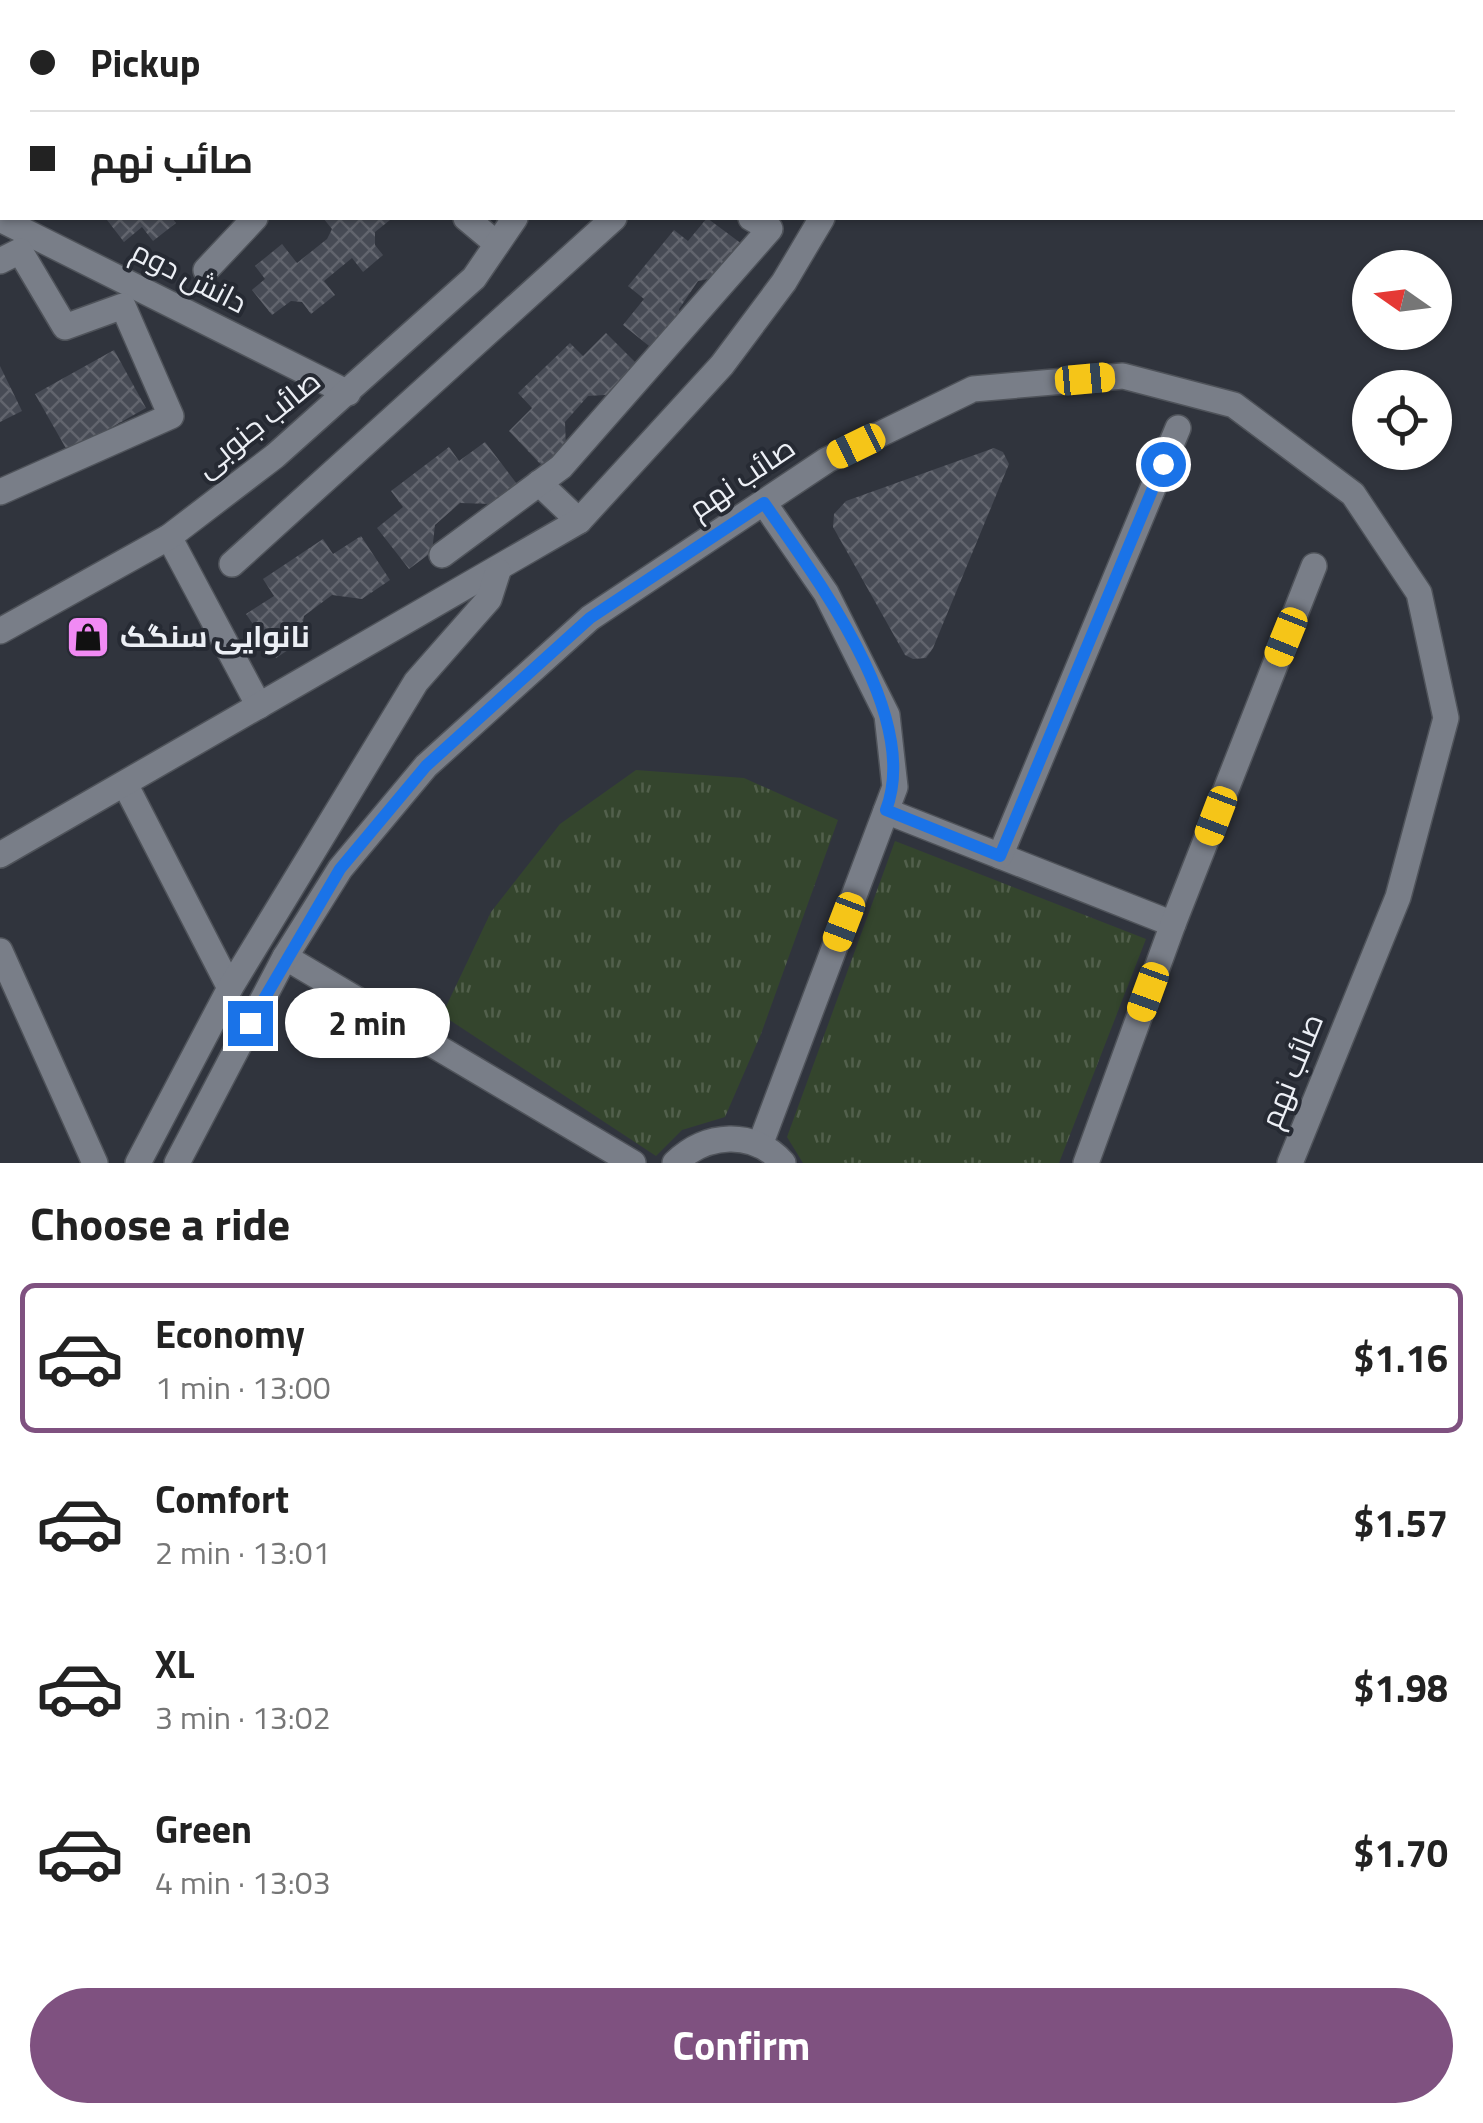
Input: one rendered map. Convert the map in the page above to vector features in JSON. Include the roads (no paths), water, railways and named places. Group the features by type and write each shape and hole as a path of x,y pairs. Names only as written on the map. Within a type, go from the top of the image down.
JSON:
{"street":[{"name":"دانش دوم","path":"2,220 348,392"},
{"path":"206,270 253,220"},
{"path":"468,220 497,244"},
{"name":"صائب جنوبی","path":"0,631 169,537 348,392 474,278 514,220"},
{"path":"232,564 612,220"},
{"path":"442,555 561,467 770,229 754,220"},
{"path":"0,854 579,521 722,365 784,282 819,220"},
{"path":"0,261 20,251 65,327 123,306 171,416 0,492"},
{"name":"صائب نهم","path":"177,1163 285,958 340,869 426,766 590,618 827,460 973,389 1122,376 1234,405 1352,494 1420,593 1446,718 1398,897 1290,1163"},
{"path":"1000,856 1178,428"},
{"path":"539,483 579,521"},
{"path":"760,1145 895,787 887,715 826,593 764,503"},
{"path":"169,537 259,706"},
{"path":"1086,1163 1173,924 1314,566"},
{"path":"138,1163 230,988 407,697 489,599 498,571"},
{"path":"125,784 230,988"},
{"path":"886,810 1173,924"},
{"path":"0,951 95,1163"},
{"path":"285,958 633,1163"},
{"path":"676,1163 695,1146 716,1139 760,1145 783,1163"}],"place":[{"name":"نانوایی سنگک","path":"88,637"}]}
